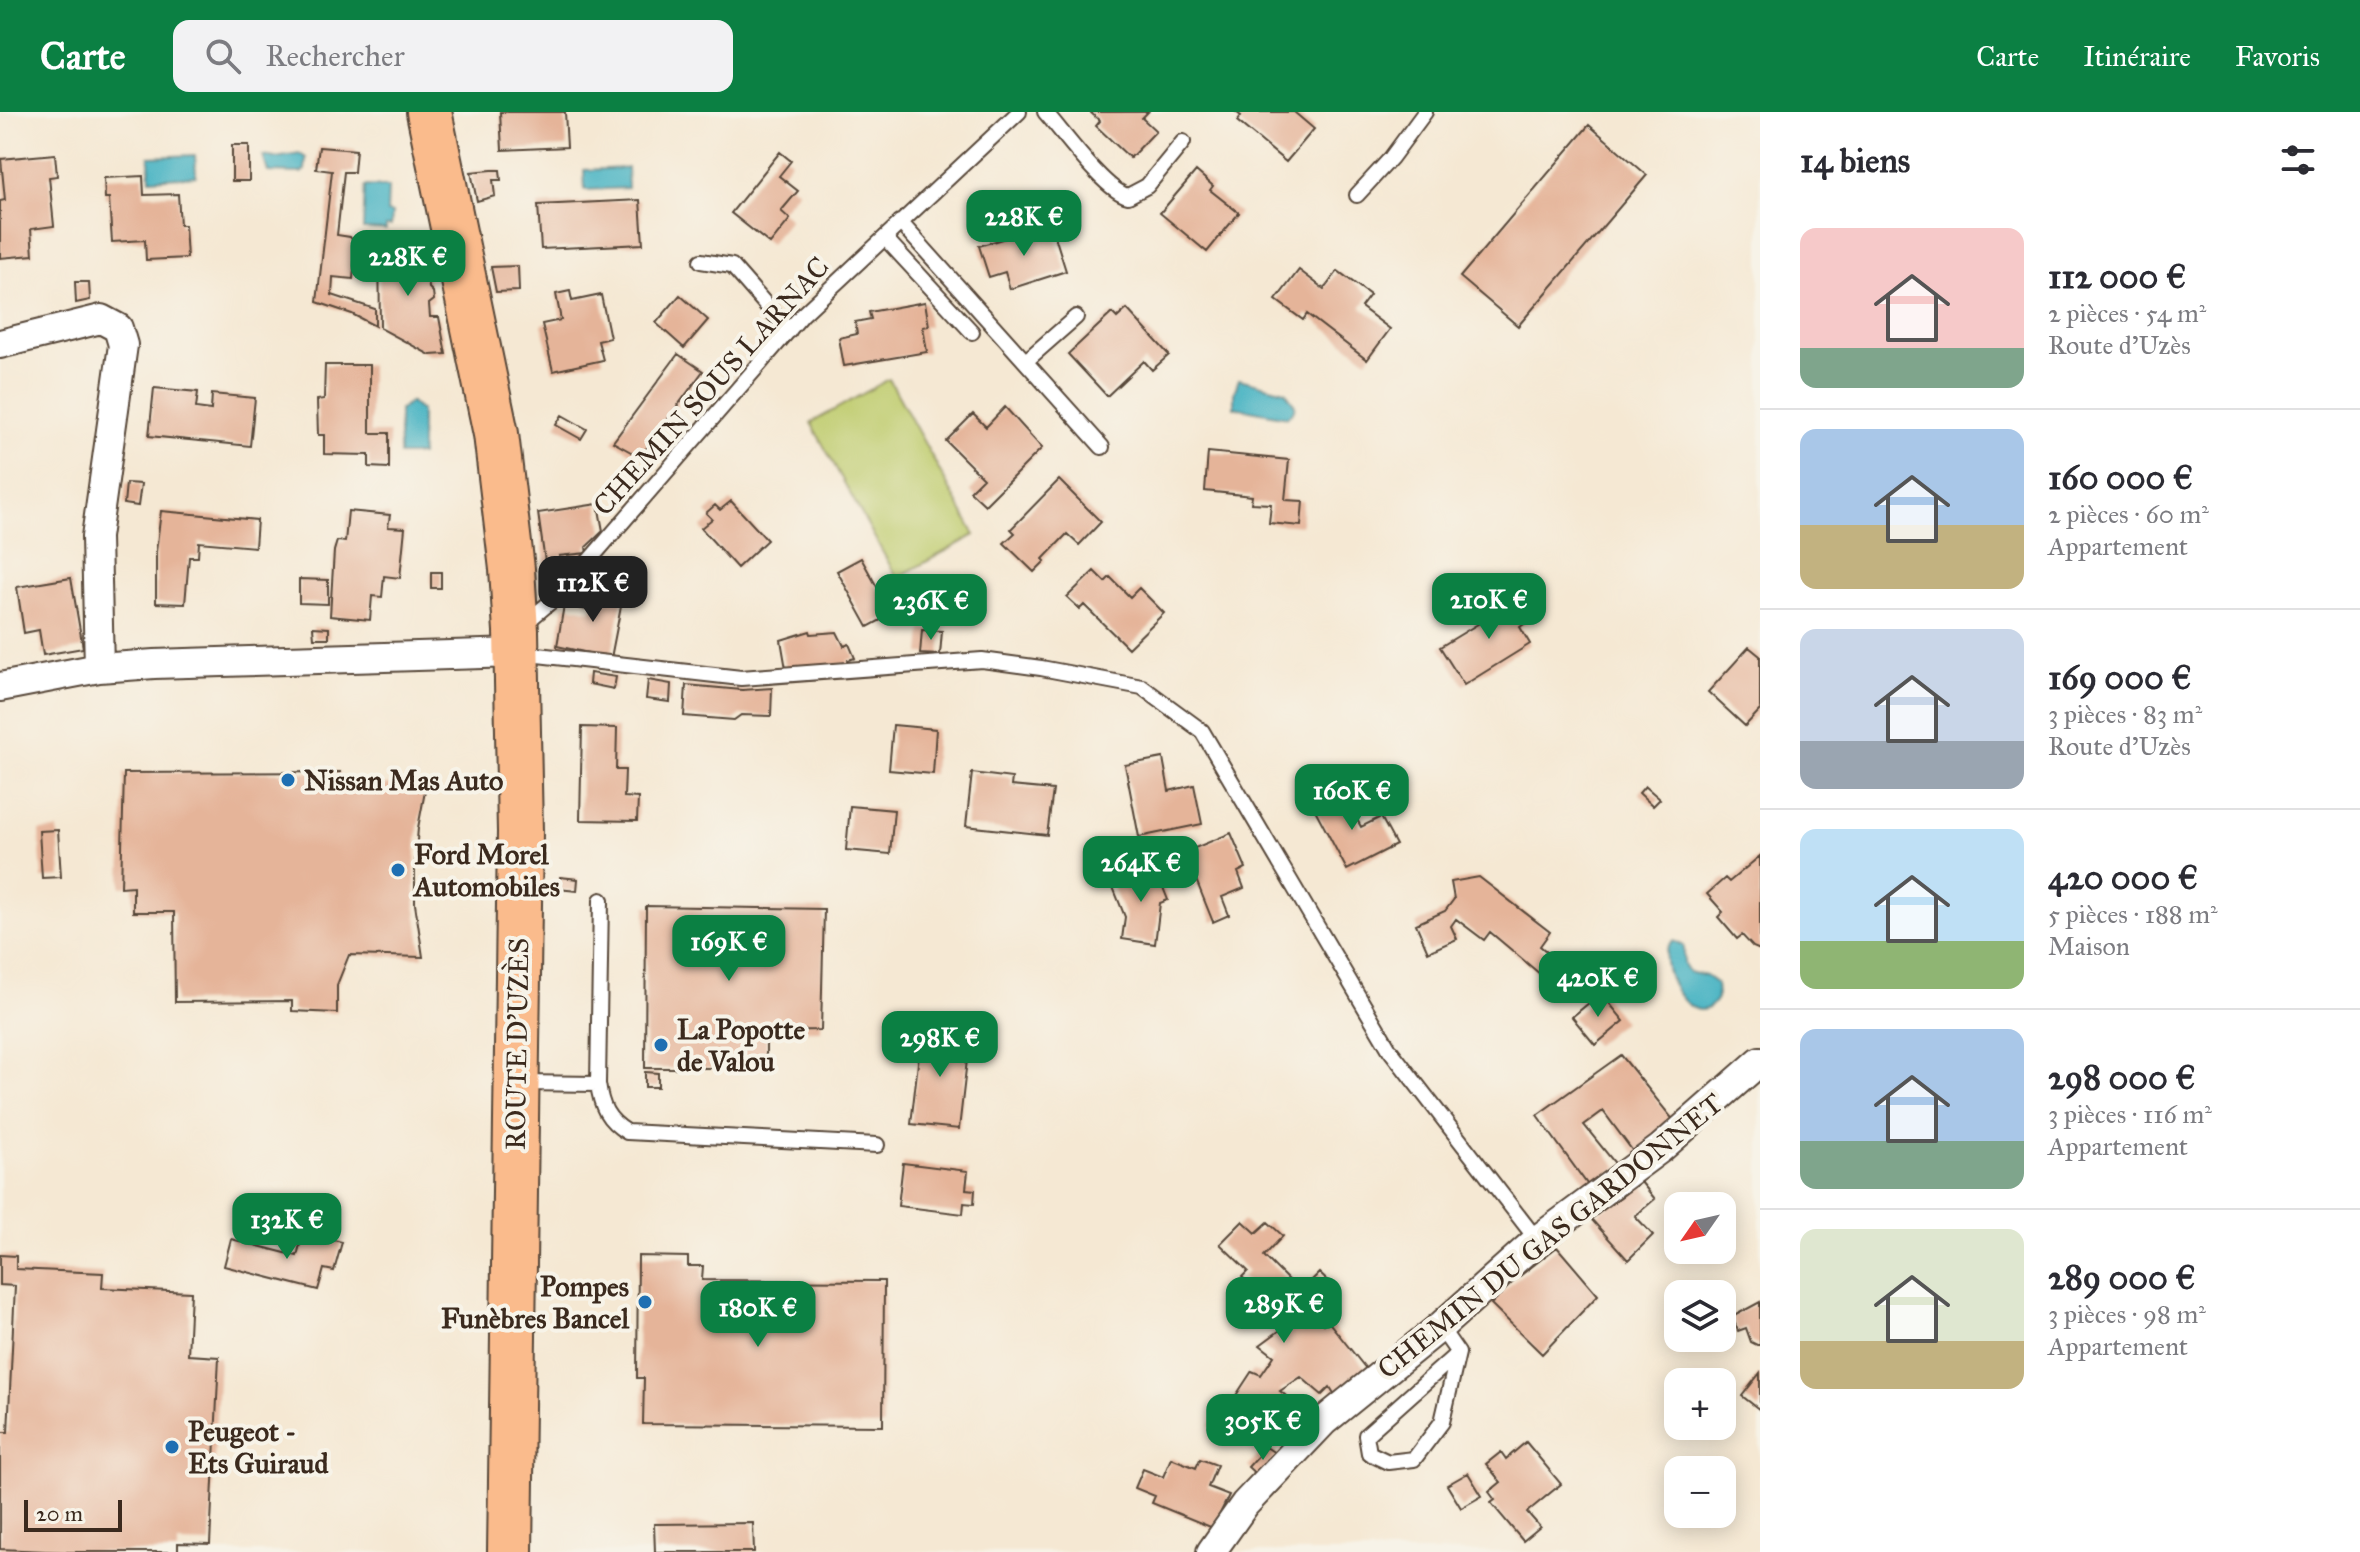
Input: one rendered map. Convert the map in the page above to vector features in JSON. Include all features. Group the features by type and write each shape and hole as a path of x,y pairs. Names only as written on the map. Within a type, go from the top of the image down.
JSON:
{"main road":[{"name":"ROUTE D'UZÈS","path":"429,112 496,434 512,569 520,801 510,1552"}],"street":[{"path":"0,344 101,319 118,328 123,345 96,537 99,668"},
{"path":"0,687 99,668 467,653 516,642"},
{"name":"CHEMIN DU GAS GARDONNET","path":"1211,1552 1245,1504 1324,1421 1440,1327 1537,1240 1661,1148 1760,1061"}],"lane":[{"name":"CHEMIN SOUS LARNAC","path":"516,642 802,315 1019,112"},
{"path":"1045,112 1107,184 1119,194 1128,196 1147,186 1183,142"},
{"path":"1357,195 1391,158 1425,112"},
{"path":"900,222 1102,447"},
{"path":"885,238 972,332"},
{"path":"701,261 732,266 789,331"},
{"path":"1027,360 1076,317"},
{"path":"516,642 741,678 982,660 1142,687 1202,731 1390,1050 1537,1240"},
{"path":"601,900 598,1084 601,1104 613,1123 627,1132 877,1145"},
{"path":"517,1083 598,1084"},
{"path":"1440,1327 1458,1353 1442,1422 1414,1459 1388,1462 1369,1453 1366,1435 1458,1353"}],"green space":[{"path":"889,379 975,535 897,578 811,423"}],"water":[{"path":"300,154 306,158 305,170 301,173 268,172 263,156 275,158"},
{"path":"195,155 196,176 150,179 149,157"},
{"path":"627,168 628,188 585,190 584,170"},
{"path":"365,186 388,187 387,212 392,213 391,226 386,226 386,230 363,229"},
{"path":"1239,379 1285,391 1295,405 1293,412 1287,417 1234,407 1234,393"},
{"path":"410,402 421,411 421,455 399,455 399,411"},
{"path":"1674,941 1684,946 1684,964 1689,972 1706,976 1716,983 1717,998 1707,1008 1696,1009 1686,1003 1669,977 1667,949"}],"building":[{"path":"500,112 565,112 567,147 502,150"},
{"path":"1090,112 1148,112 1142,118 1156,131 1130,158 1096,126 1100,121"},
{"path":"1236,112 1294,112 1314,129 1286,162 1237,121 1241,116"},
{"path":"1589,125 1647,175 1518,326 1460,277"},
{"path":"232,145 249,145 249,181 232,181"},
{"path":"319,147 356,150 354,172 344,172 337,235 350,237 356,245 353,279 333,277 332,295 375,309 375,326 317,302 332,171 316,169"},
{"path":"780,152 791,161 779,176 798,191 781,211 790,219 770,244 731,213"},
{"path":"55,154 57,176 49,177 54,226 31,229 33,255 0,258 0,201 5,200 1,159"},
{"path":"500,170 501,180 493,180 495,196 477,201 471,172"},
{"path":"1196,171 1213,186 1210,190 1239,213 1207,252 1160,213"},
{"path":"143,176 144,195 178,194 180,225 185,225 187,258 146,260 145,240 112,242 109,198 105,198 104,178"},
{"path":"640,200 643,244 541,249 538,205"},
{"path":"1053,230 1066,271 1010,289 1005,272 989,277 979,246 1022,233 1024,239"},
{"path":"425,244 429,288 434,300 429,304 430,317 439,317 446,354 430,355 380,328 379,245"},
{"path":"518,266 519,291 496,292 491,267"},
{"path":"1299,270 1324,289 1338,271 1370,295 1361,307 1390,329 1367,360 1307,314 1303,320 1276,300"},
{"path":"75,282 89,282 90,300 76,303"},
{"path":"570,291 572,301 601,295 610,338 598,341 603,360 553,371 542,324 561,320 556,294"},
{"path":"680,295 708,320 684,348 656,323"},
{"path":"925,302 929,326 923,327 927,352 844,366 839,338 857,334 855,322 871,319 869,312"},
{"path":"1127,309 1169,355 1152,370 1144,361 1107,396 1068,354 1112,313 1117,318"},
{"path":"678,354 703,371 640,457 613,442"},
{"path":"325,365 370,365 370,433 389,433 389,468 369,467 369,455 324,454 324,435 318,435 317,400 324,399"},
{"path":"154,388 198,392 196,408 211,410 212,394 255,398 250,446 149,436"},
{"path":"1005,407 1042,448 985,505 970,491 983,478 946,441 973,414 986,427"},
{"path":"562,415 587,429 581,439 556,425"},
{"path":"1208,452 1289,460 1285,500 1303,501 1301,526 1269,523 1271,504 1251,503 1252,496 1205,491"},
{"path":"1059,480 1101,522 1079,545 1067,534 1034,572 1004,543 1015,533 1011,529"},
{"path":"126,483 141,484 138,506 124,504"},
{"path":"731,501 767,540 737,568 701,528 712,519 706,513 715,505 720,510"},
{"path":"598,504 603,531 586,547 587,553 559,556 563,582 548,583 538,513"},
{"path":"161,511 257,520 255,547 199,542 198,557 189,557 185,604 156,603 156,552"},
{"path":"348,511 390,515 388,527 405,528 400,578 384,576 382,597 372,596 370,620 330,616 334,551 337,541 345,542"},
{"path":"861,558 892,614 868,627 837,571"},
{"path":"1094,571 1105,582 1110,577 1130,597 1139,588 1164,613 1128,648 1084,605 1080,609 1067,597"},
{"path":"431,572 441,572 441,588 431,588"},
{"path":"71,578 83,648 43,655 39,630 24,633 17,587"},
{"path":"299,579 328,580 328,604 299,603"},
{"path":"597,585 624,591 611,658 557,646 564,605 592,611"},
{"path":"1514,594 1530,620 1520,627 1530,644 1464,685 1440,647 1491,616 1487,611"},
{"path":"313,627 329,628 329,638 314,638"},
{"path":"922,630 942,631 940,655 920,654"},
{"path":"810,631 811,634 837,632 844,646 849,644 855,658 848,660 849,664 786,669 781,640"},
{"path":"1749,647 1760,656 1760,710 1745,726 1708,692"},
{"path":"590,673 616,677 614,689 589,684"},
{"path":"648,680 671,684 670,702 646,699"},
{"path":"686,685 742,690 772,688 771,716 741,715 734,720 684,716"},
{"path":"893,725 936,729 933,774 889,770"},
{"path":"582,727 617,728 616,770 625,770 624,797 638,798 637,821 580,820"},
{"path":"1163,758 1169,791 1194,785 1202,824 1139,837 1125,765"},
{"path":"340,772 340,784 426,786 415,866 415,904 423,957 349,955 337,985 337,1013 292,1011 292,1001 175,1002 174,912 133,912 133,886 121,887 124,773"},
{"path":"972,773 1012,778 1011,786 1053,790 1047,835 966,826"},
{"path":"1645,786 1660,799 1653,806 1639,793"},
{"path":"1342,791 1361,827 1381,817 1396,845 1347,870 1313,806"},
{"path":"850,806 894,810 890,854 846,850"},
{"path":"58,830 61,877 42,878 39,831"},
{"path":"1231,833 1246,868 1238,872 1244,888 1222,897 1229,915 1213,922 1185,852"},
{"path":"1760,856 1760,950 1742,935 1737,939 1718,917 1723,912 1707,894 1725,878 1729,882"},
{"path":"1154,865 1168,900 1160,903 1155,944 1122,939 1125,917 1111,882"},
{"path":"560,877 578,879 577,891 558,889"},
{"path":"1479,877 1550,932 1540,946 1553,957 1540,974 1490,932 1484,940 1456,919 1451,926 1457,939 1428,952 1416,924 1445,911 1454,899 1451,882"},
{"path":"646,906 824,909 821,1030 766,1031 766,1068 645,1068"},
{"path":"1601,993 1624,1021 1595,1045 1572,1017"},
{"path":"922,1028 970,1034 959,1129 911,1124"},
{"path":"1621,1055 1675,1122 1635,1154 1603,1111 1584,1125 1618,1167 1590,1188 1537,1115"},
{"path":"645,1072 658,1073 658,1087 645,1087"},
{"path":"903,1163 968,1171 966,1189 975,1190 974,1204 964,1203 963,1214 898,1206"},
{"path":"1641,1182 1655,1199 1635,1216 1653,1235 1628,1260 1591,1219"},
{"path":"1243,1221 1256,1233 1268,1222 1283,1236 1264,1256 1300,1292 1319,1273 1334,1287 1310,1309 1323,1324 1327,1320 1367,1370 1335,1395 1330,1387 1322,1395 1301,1377 1280,1391 1308,1413 1286,1446 1260,1427 1251,1438 1209,1426 1228,1397 1233,1400 1252,1371 1261,1375 1274,1356 1260,1345 1290,1323 1242,1277 1248,1271 1220,1244"},
{"path":"303,1233 342,1242 334,1271 324,1269 318,1290 224,1266 231,1239 297,1256"},
{"path":"1557,1247 1598,1295 1542,1354 1491,1304 1516,1279"},
{"path":"0,1255 16,1256 16,1269 103,1273 102,1288 191,1292 188,1355 219,1357 210,1544 178,1543 178,1552 0,1549 0,1432 8,1432 15,1286 0,1285"},
{"path":"638,1256 688,1257 688,1266 703,1266 702,1280 884,1281 883,1426 643,1424 644,1378 637,1378"},
{"path":"1760,1302 1760,1345 1751,1342 1746,1328 1738,1331 1736,1315"},
{"path":"1760,1373 1760,1410 1742,1396"},
{"path":"1526,1442 1561,1484 1527,1512 1540,1527 1523,1541 1491,1503 1495,1500 1489,1492 1501,1482 1486,1464 1501,1452 1506,1459"},
{"path":"1266,1447 1278,1455 1259,1477 1248,1467"},
{"path":"1171,1458 1196,1468 1200,1459 1217,1465 1208,1487 1229,1495 1213,1528 1152,1503 1155,1496 1135,1488 1143,1469 1163,1477"},
{"path":"1468,1473 1482,1496 1461,1508 1447,1485"},
{"path":"753,1523 754,1552 655,1552 654,1524"}],"place":[{"name":"Nissan Mas Auto","path":"288,780"},
{"name":"Ford Morel Automobiles","path":"398,870"},
{"name":"La Popotte de Valou","path":"661,1045"},
{"name":"Pompes Funèbres Bancel","path":"645,1302"},
{"name":"Peugeot - Ets Guiraud","path":"172,1447"}]}
